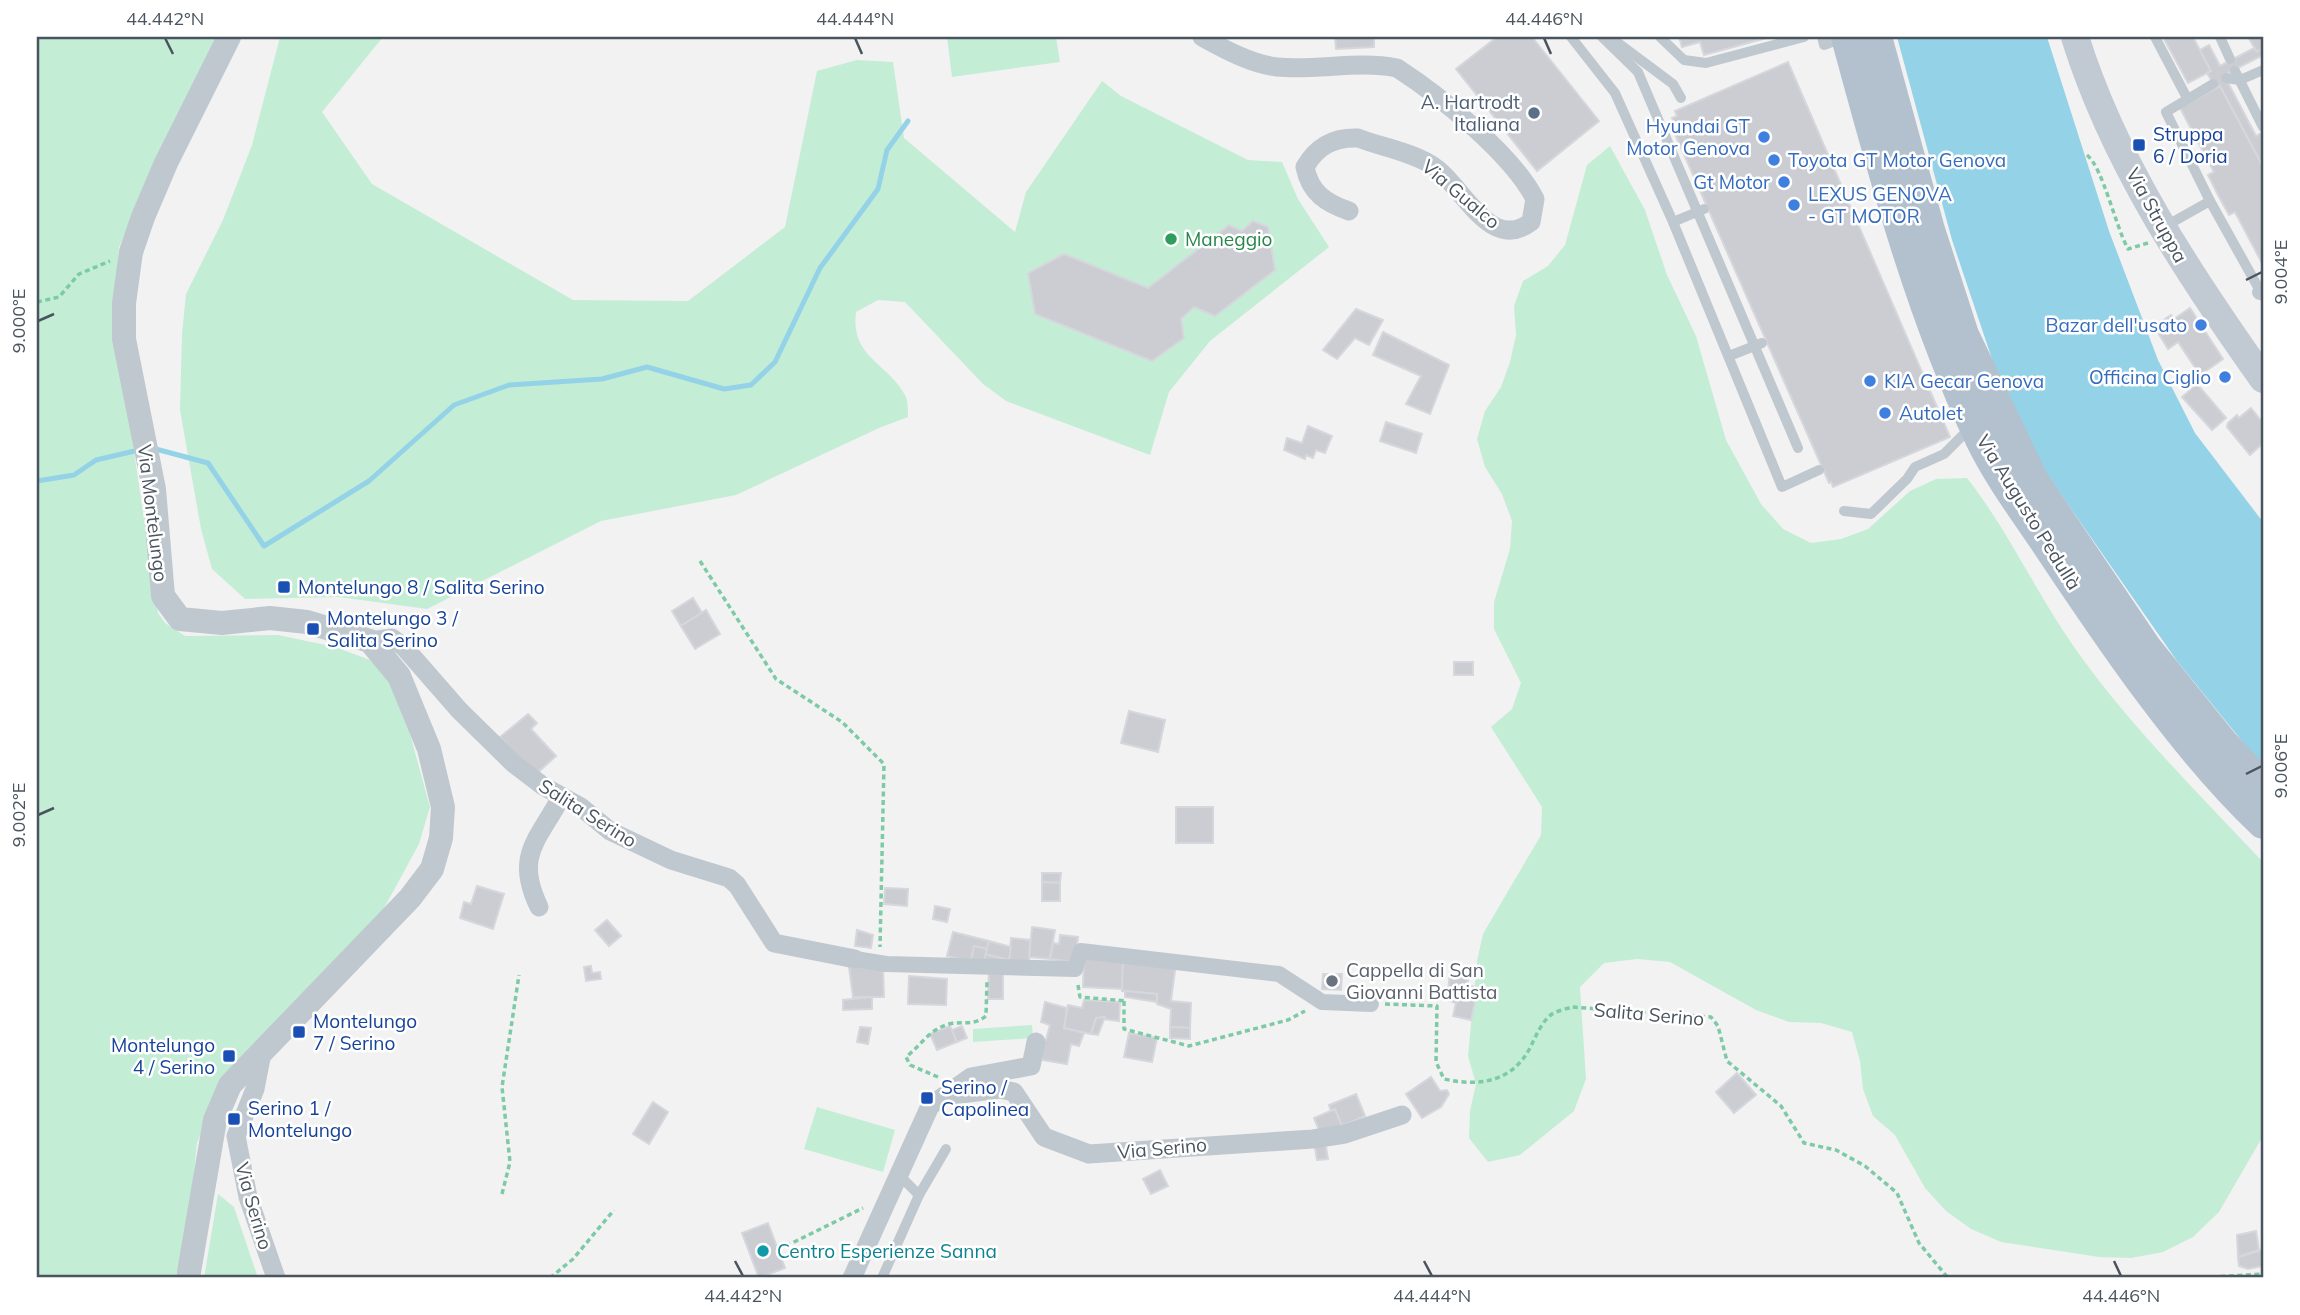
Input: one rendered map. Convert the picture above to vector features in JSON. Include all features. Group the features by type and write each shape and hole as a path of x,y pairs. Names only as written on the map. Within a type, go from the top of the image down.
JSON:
{"main road":[{"name":"Via Augusto Pedullà","path":"1876,37 1929,230 1963,335 2033,481 2145,647 2223,744 2263,786"},
{"name":"Via Struppa","path":"2075,37 2115,135 2163,231 2263,379"},
{"name":"Via Augusto Pedullà","path":"1835,39 1941,346 1982,441 2096,615 2208,764 2262,823"}],"street":[{"name":"Via Montelungo","path":"229,37 166,163 131,252 124,303 124,339 154,489 163,596 180,619 222,623 270,618 307,622 370,641"},
{"name":"Via Gualco","path":"1202,37 1228,51 1274,67 1379,65 1397,68 1491,145 1520,174 1535,198 1531,222 1519,230 1507,232 1482,217 1432,165 1358,138 1345,138 1321,147 1305,167 1312,188 1320,197 1349,211"},
{"name":"Salita Serino","path":"370,641 392,638 513,763 561,797 581,807 610,831 670,860 729,878 737,885 774,943 881,963 987,969 1075,969"},
{"path":"188,1278 215,1120 230,1085 410,898 432,869 441,838 443,807 429,749 399,676 370,641"},
{"path":"539,906 528,880 530,847 561,797"},
{"path":"1075,969 1081,951 1182,960 1279,974 1322,1002 1371,1004"},
{"path":"852,1278 930,1106 971,1077 1031,1066 1036,1042"},
{"name":"Via Serino","path":"262,1053 255,1089 236,1136 248,1197 276,1278"},
{"name":"Via Serino","path":"952,1091 1000,1089 1014,1092 1044,1137 1089,1154 1313,1139 1345,1133 1402,1115"}],"lane":[{"path":"1571,37 1615,93 1674,222 1782,487 1819,470"},
{"path":"1602,37 1638,72 1798,448"},
{"path":"1609,37 1673,84 1681,98"},
{"path":"1660,37 1684,60 1706,64 1804,37"},
{"path":"2155,37 2187,98"},
{"path":"2220,37 2230,59"},
{"path":"2226,78 2263,70"},
{"path":"2237,76 2263,127"},
{"path":"2213,84 2166,112 2210,201 2262,292"},
{"path":"2163,231 2210,201"},
{"path":"1674,222 1704,209"},
{"path":"1729,356 1762,343"},
{"path":"1843,511 1871,514 1907,479 1915,467 1944,454 1969,429"},
{"path":"883,1278 919,1195 946,1149"},
{"path":"899,1175 919,1195"}],"path":[{"path":"2087,155 2100,174 2117,229 2128,249 2137,249 2163,231"},
{"path":"37,302 59,297 79,274 131,252"},
{"path":"700,561 776,679 842,722 884,764 879,911 881,963"},
{"path":"952,1091 950,1080 910,1065 906,1057 929,1033 950,1024 980,1021 986,1016 987,969"},
{"path":"1075,969 1080,997 1125,1001 1124,1029 1189,1046 1288,1020 1322,1002"},
{"path":"502,1194 510,1163 502,1087 519,975"},
{"name":"Salita Serino","path":"1371,1004 1437,1006 1436,1062 1444,1079 1463,1083 1494,1081 1511,1073 1524,1060 1552,1014 1572,1007 1711,1017 1718,1026 1727,1061 1781,1106 1804,1143 1836,1150 1865,1166 1897,1193 1919,1243 1948,1278"},
{"path":"786,1246 890,1194"},
{"path":"550,1278 573,1259 614,1210"},
{"path":"2195,1278 2263,1274"}],"green space":[{"path":"37,37 220,37 119,247 114,317 158,613 165,623 185,636 278,635 335,647 370,660 388,679 410,734 430,807 419,844 383,910 218,1092 197,1143 186,1252 174,1278 37,1278"},
{"path":"280,37 383,37 322,112 372,184 573,300 688,301 785,227 817,71 857,60 893,62 904,138 1015,232 1026,192 1102,81 1121,96 1248,160 1282,162 1298,199 1329,247 1210,341 1169,392 1150,455 1006,401 983,384 905,302 878,300 856,312 859,339 864,350 898,384 905,395 908,417 736,495 601,521 427,609 339,597 245,599 212,569 201,529 180,410 182,334 186,294 223,220 252,145"},
{"path":"947,37 1056,37 1060,62 952,77"},
{"path":"1610,146 1645,210 1667,275 1696,336 1726,440 1761,504 1783,529 1811,543 1841,539 1868,529 1910,491 1936,479 1967,478 1997,521 2064,632 2100,682 2168,761 2263,862 2263,1136 2219,1212 2193,1237 2163,1252 2131,1258 2099,1257 2001,1242 1971,1229 1946,1211 1925,1188 1895,1135 1873,1116 1863,1089 1860,1061 1852,1032 1821,1023 1789,1022 1756,1010 1670,962 1637,959 1604,963 1580,987 1586,1079 1574,1111 1520,1155 1488,1162 1469,1138 1470,1111 1476,1084 1468,1056 1477,961 1483,934 1541,835 1542,807 1491,727 1512,709 1521,683 1494,629 1494,602 1510,549 1512,521 1502,494 1485,467 1477,439 1485,411 1501,387 1510,362 1516,335 1514,306 1523,281 1548,266 1565,245 1587,165"},
{"path":"1032,1025 1033,1038 973,1042 973,1029"},
{"path":"817,1107 895,1130 883,1172 804,1149"},
{"path":"218,1194 234,1207 258,1278 204,1278"}],"water":[{"path":"1897,37 2047,37 2109,231 2158,360 2195,433 2263,522 2263,767 2177,661 2035,457 1994,365 1952,240"}],"building":[{"path":"1335,37 1374,37 1374,47 1336,49"},
{"path":"1497,37 1532,37 1599,121 1537,171 1456,69"},
{"path":"1679,37 1770,37 1704,55 1700,42 1682,47"},
{"path":"2163,37 2193,37 2211,71 2188,83"},
{"path":"2248,37 2263,37 2263,48 2257,52"},
{"path":"2209,45 2220,66 2254,48 2257,52 2263,48 2263,59 2261,56 2224,75 2256,136 2263,132 2263,167 2220,86 2216,89 2207,73 2211,71 2200,50"},
{"path":"1788,62 1950,437 1833,487 1675,134 1678,133 1672,118 1677,116 1675,111"},
{"path":"2220,86 2263,167 2263,265 2235,212 2229,215 2218,195 2208,175 2214,172 2180,108"},
{"path":"1253,221 1268,227 1275,270 1215,316 1194,307 1181,319 1184,338 1152,361 1035,314 1028,273 1064,254 1148,288 1229,225 1242,231"},
{"path":"2190,308 2223,359 2200,375 2178,342 2168,349 2154,326 2171,315 2174,319"},
{"path":"1356,309 1383,320 1369,345 1355,338 1337,359 1323,350"},
{"path":"1383,332 1449,365 1430,414 1406,404 1421,376 1373,355"},
{"path":"2197,384 2226,418 2212,430 2182,397"},
{"path":"2251,408 2263,423 2263,443 2250,455 2227,427 2237,415 2239,418"},
{"path":"1386,422 1422,434 1416,453 1380,441"},
{"path":"1308,426 1332,436 1325,453 1316,450 1313,458 1306,455 1305,459 1284,450 1287,438 1302,443"},
{"path":"693,598 702,613 681,626 672,611"},
{"path":"706,610 720,634 695,649 681,626"},
{"path":"1454,662 1473,662 1473,675 1454,675"},
{"path":"1129,711 1165,720 1158,752 1121,743"},
{"path":"528,714 537,723 531,729 556,756 535,775 500,737"},
{"path":"1176,807 1213,807 1213,843 1176,843"},
{"path":"1042,873 1061,873 1060,883 1042,882"},
{"path":"1042,882 1060,883 1060,901 1042,901"},
{"path":"477,886 504,894 493,929 460,918 464,902 471,904"},
{"path":"885,888 908,889 907,906 884,904"},
{"path":"935,906 950,909 947,922 933,919"},
{"path":"607,920 621,936 609,946 595,930"},
{"path":"1032,927 1055,930 1050,959 1029,957"},
{"path":"857,930 873,935 871,948 855,946"},
{"path":"953,932 989,941 987,949 974,946 971,961 947,956"},
{"path":"1060,935 1078,937 1075,962 1050,959 1053,943 1059,944"},
{"path":"1011,938 1030,940 1029,964 983,964 985,954 1009,960"},
{"path":"989,941 1011,947 1009,960 985,954"},
{"path":"974,946 987,949 983,964 971,961"},
{"path":"1084,955 1123,957 1122,989 1083,987"},
{"path":"1123,957 1176,963 1171,1001 1191,1003 1190,1028 1170,1027 1171,1009 1157,1004 1157,994 1122,991"},
{"path":"591,966 592,973 600,972 601,979 586,981 584,967"},
{"path":"849,967 883,967 884,997 853,997"},
{"path":"989,972 1003,972 1003,999 988,999"},
{"path":"1450,973 1468,977 1468,985 1478,988 1471,1020 1453,1016 1456,1003 1447,1000"},
{"name":"Cappella di San Giovanni Battista","path":"1323,974 1342,974 1341,990 1322,989"},
{"path":"909,976 947,979 946,1005 908,1004"},
{"path":"1125,991 1157,994 1157,1002 1125,997"},
{"path":"872,997 872,1009 843,1010 843,1000"},
{"path":"1084,1000 1120,1002 1119,1021 1096,1018 1091,1034 1064,1028 1068,1005 1082,1008"},
{"path":"1045,1002 1067,1008 1064,1028 1084,1033 1079,1046 1071,1044 1067,1064 1042,1060 1042,1040 1046,1040 1050,1025 1041,1022"},
{"path":"1105,1017 1098,1035 1091,1034 1096,1018"},
{"path":"950,1026 957,1042 937,1050 930,1034"},
{"path":"962,1026 967,1038 957,1042 952,1030"},
{"path":"860,1027 871,1028 868,1044 857,1042"},
{"path":"1170,1027 1190,1028 1190,1039 1170,1038"},
{"path":"1129,1033 1157,1038 1152,1062 1124,1057"},
{"path":"1737,1073 1756,1095 1734,1113 1716,1092"},
{"path":"1431,1077 1440,1091 1447,1090 1449,1094 1441,1107 1422,1118 1406,1094"},
{"path":"1356,1094 1365,1116 1342,1126 1335,1109 1331,1111 1329,1105"},
{"path":"653,1102 668,1112 649,1144 633,1134"},
{"path":"1335,1109 1342,1126 1321,1135 1314,1118"},
{"path":"1325,1141 1328,1159 1317,1160 1314,1142"},
{"path":"1160,1170 1168,1186 1151,1194 1143,1179"},
{"name":"Centro Esperienze Sanna","path":"768,1223 785,1268 759,1278 742,1233"},
{"path":"2256,1231 2259,1250 2238,1257 2237,1235"},
{"path":"2262,1250 2263,1266 2248,1269 2239,1266 2238,1257"}],"waterway":[{"path":"152,448 208,463 264,546 369,481 454,405 509,385 602,379 647,367 724,389 751,385 775,362 820,268 878,189 887,150 908,121"},
{"path":"37,481 74,475 96,460 139,450"}],"place":[{"name":"A. Hartrodt Italiana","path":"1534,113"},
{"name":"Hyundai GT Motor Genova","path":"1764,137"},
{"name":"Struppa 6 / Doria","path":"2139,145"},
{"name":"Toyota GT Motor Genova","path":"1774,160"},
{"name":"Gt Motor","path":"1784,182"},
{"name":"LEXUS GENOVA - GT MOTOR","path":"1794,205"},
{"name":"Maneggio","path":"1171,239"},
{"name":"Bazar dell'usato","path":"2201,325"},
{"name":"Officina Ciglio","path":"2225,377"},
{"name":"KIA Gecar Genova","path":"1870,381"},
{"name":"Autolet","path":"1885,413"},
{"name":"Montelungo 8 / Salita Serino","path":"284,587"},
{"name":"Montelungo 3 / Salita Serino","path":"313,629"},
{"name":"Cappella di San Giovanni Battista","path":"1332,981"},
{"name":"Montelungo 7 / Serino","path":"299,1032"},
{"name":"Montelungo 4 / Serino","path":"229,1056"},
{"name":"Serino / Capolinea","path":"927,1098"},
{"name":"Serino 1 / Montelungo","path":"234,1119"},
{"name":"Centro Esperienze Sanna","path":"763,1251"}]}
